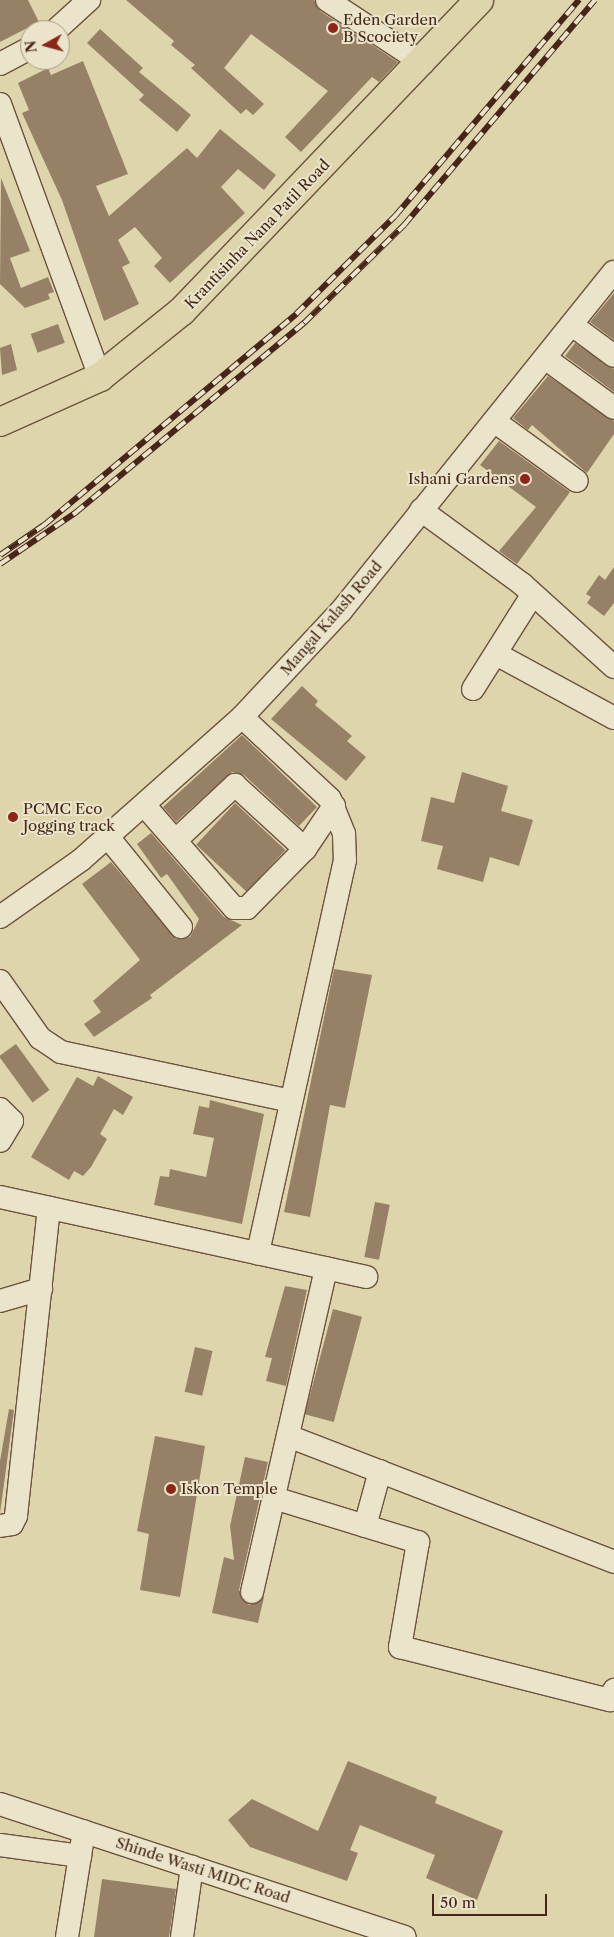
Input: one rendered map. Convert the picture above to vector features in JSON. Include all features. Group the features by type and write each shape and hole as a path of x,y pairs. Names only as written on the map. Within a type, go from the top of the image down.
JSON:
{"main road":[{"name":"Krantisinha Nana Patil Road","path":"0,422 100,377 182,311 423,63 479,0"}],"street":[{"path":"67,20 89,0"},
{"path":"327,0 423,63"},
{"path":"0,64 20,53"},
{"path":"0,104 100,377"},
{"name":"Mangal Kalash Road","path":"0,917 108,837 145,806 242,717 341,611 420,510 613,275"},
{"path":"572,325 614,356"},
{"path":"545,358 614,408"},
{"path":"494,421 577,481"},
{"path":"420,510 522,584 530,596 614,667"},
{"path":"473,689 498,655 530,596"},
{"path":"498,655 614,718"},
{"path":"242,717 334,806 344,834 345,860 258,1253"},
{"path":"176,840 235,785 305,849"},
{"path":"145,806 240,910 247,908 305,849 334,806"},
{"path":"108,837 181,927"},
{"path":"2,994 40,1038 61,1052 291,1101"},
{"path":"0,1109 12,1122 0,1141"},
{"path":"0,1197 366,1277"},
{"path":"0,1526 12,1524 16,1516 49,1208"},
{"path":"252,1592 326,1268"},
{"path":"0,1301 41,1289"},
{"path":"288,1436 614,1562"},
{"path":"366,1526 380,1471"},
{"path":"274,1498 418,1542 400,1647 610,1700 614,1690"},
{"name":"Shinde Wasti MIDC Road","path":"0,1804 405,1937"},
{"path":"69,1937 80,1856 87,1832"},
{"path":"69,1937 87,1832"},
{"path":"0,1845 80,1856"},
{"path":"182,1937 192,1867"}],"building":[{"path":"0,0 28,0 38,20 20,20 20,32 0,42"},
{"path":"126,0 314,0 320,11 398,62 379,82 372,77 301,152 285,137 328,91 251,34 224,68 264,104 253,115 246,109 241,114 191,68 195,65 171,45 174,41"},
{"path":"100,29 143,68 139,72 191,115 177,132 139,100 144,95 87,43"},
{"path":"83,61 128,174 96,186 109,216 187,148 197,158 220,129 276,175 264,190 238,169 221,187 245,213 170,283 154,266 162,258 135,227 118,240 130,263 122,267 139,304 104,321 62,200 22,113 29,110 18,83 44,70 49,70 51,75 62,70 70,70 70,67"},
{"path":"1,178 30,251 10,258 21,288 48,277 54,292 48,294 50,299 25,308 0,284"},
{"path":"614,293 614,340 590,322"},
{"path":"58,324 65,343 38,353 31,334"},
{"path":"575,343 614,369 614,392 565,356"},
{"path":"11,344 17,370 2,375 0,348"},
{"path":"548,376 614,421 614,434 587,473 532,425 528,430 513,418"},
{"name":"Ishani Gardens","path":"499,441 570,492 517,564 499,551 536,507 480,465"},
{"path":"614,567 614,603 604,616 587,603 591,597 586,594 599,575 605,580"},
{"path":"302,686 318,701 315,705 352,736 347,741 366,757 346,781 271,719"},
{"path":"242,735 317,807 299,826 244,775 232,772 176,822 163,807"},
{"path":"462,772 508,786 501,811 533,820 519,866 490,857 483,882 437,869 443,846 421,841 431,797 454,803"},
{"path":"235,803 285,850 247,892 196,845"},
{"path":"151,833 224,917 242,925 150,995 152,998 94,1037 84,1024 101,1012 93,1001 140,960 82,884 111,862 176,939 190,937 199,919 167,874 161,878 137,844"},
{"path":"334,969 372,975 345,1108 330,1105 310,1217 284,1212"},
{"path":"16,1044 50,1090 33,1102 0,1058 0,1056"},
{"path":"98,1076 133,1097 123,1115 114,1109 100,1134 107,1139 91,1167 83,1176 74,1171 69,1180 31,1157 77,1077 93,1086"},
{"path":"210,1100 264,1114 242,1224 154,1205 160,1176 169,1177 170,1169 206,1177 214,1138 193,1134 199,1106 209,1108"},
{"path":"375,1202 390,1205 379,1260 364,1257"},
{"path":"285,1286 307,1290 286,1386 266,1381 272,1358 265,1357"},
{"path":"333,1309 362,1317 334,1422 305,1414"},
{"path":"195,1347 213,1351 202,1396 185,1392"},
{"path":"9,1409 14,1410 0,1513 0,1461"},
{"name":"Iskon Temple","path":"155,1436 205,1446 180,1597 140,1590 149,1534 137,1531"},
{"path":"245,1457 268,1462 239,1590 249,1605 264,1597 258,1623 212,1613 224,1557 234,1560 230,1526"},
{"path":"348,1761 437,1797 435,1803 503,1831 477,1900 426,1878 435,1855 360,1825 350,1850 358,1853 347,1881 250,1847 228,1820 252,1799 318,1831"},
{"path":"102,1879 176,1889 169,1937 94,1937"}],"railway":[{"path":"0,555 44,525 296,314 395,216 579,0"},
{"path":"0,564 75,513 304,323 404,225 595,0"}],"place":[{"name":"Eden Garden B Scociety","path":"333,28"},
{"name":"Ishani Gardens","path":"525,479"},
{"name":"PCMC Eco Jogging track","path":"13,817"},
{"name":"Iskon Temple","path":"171,1489"}]}
